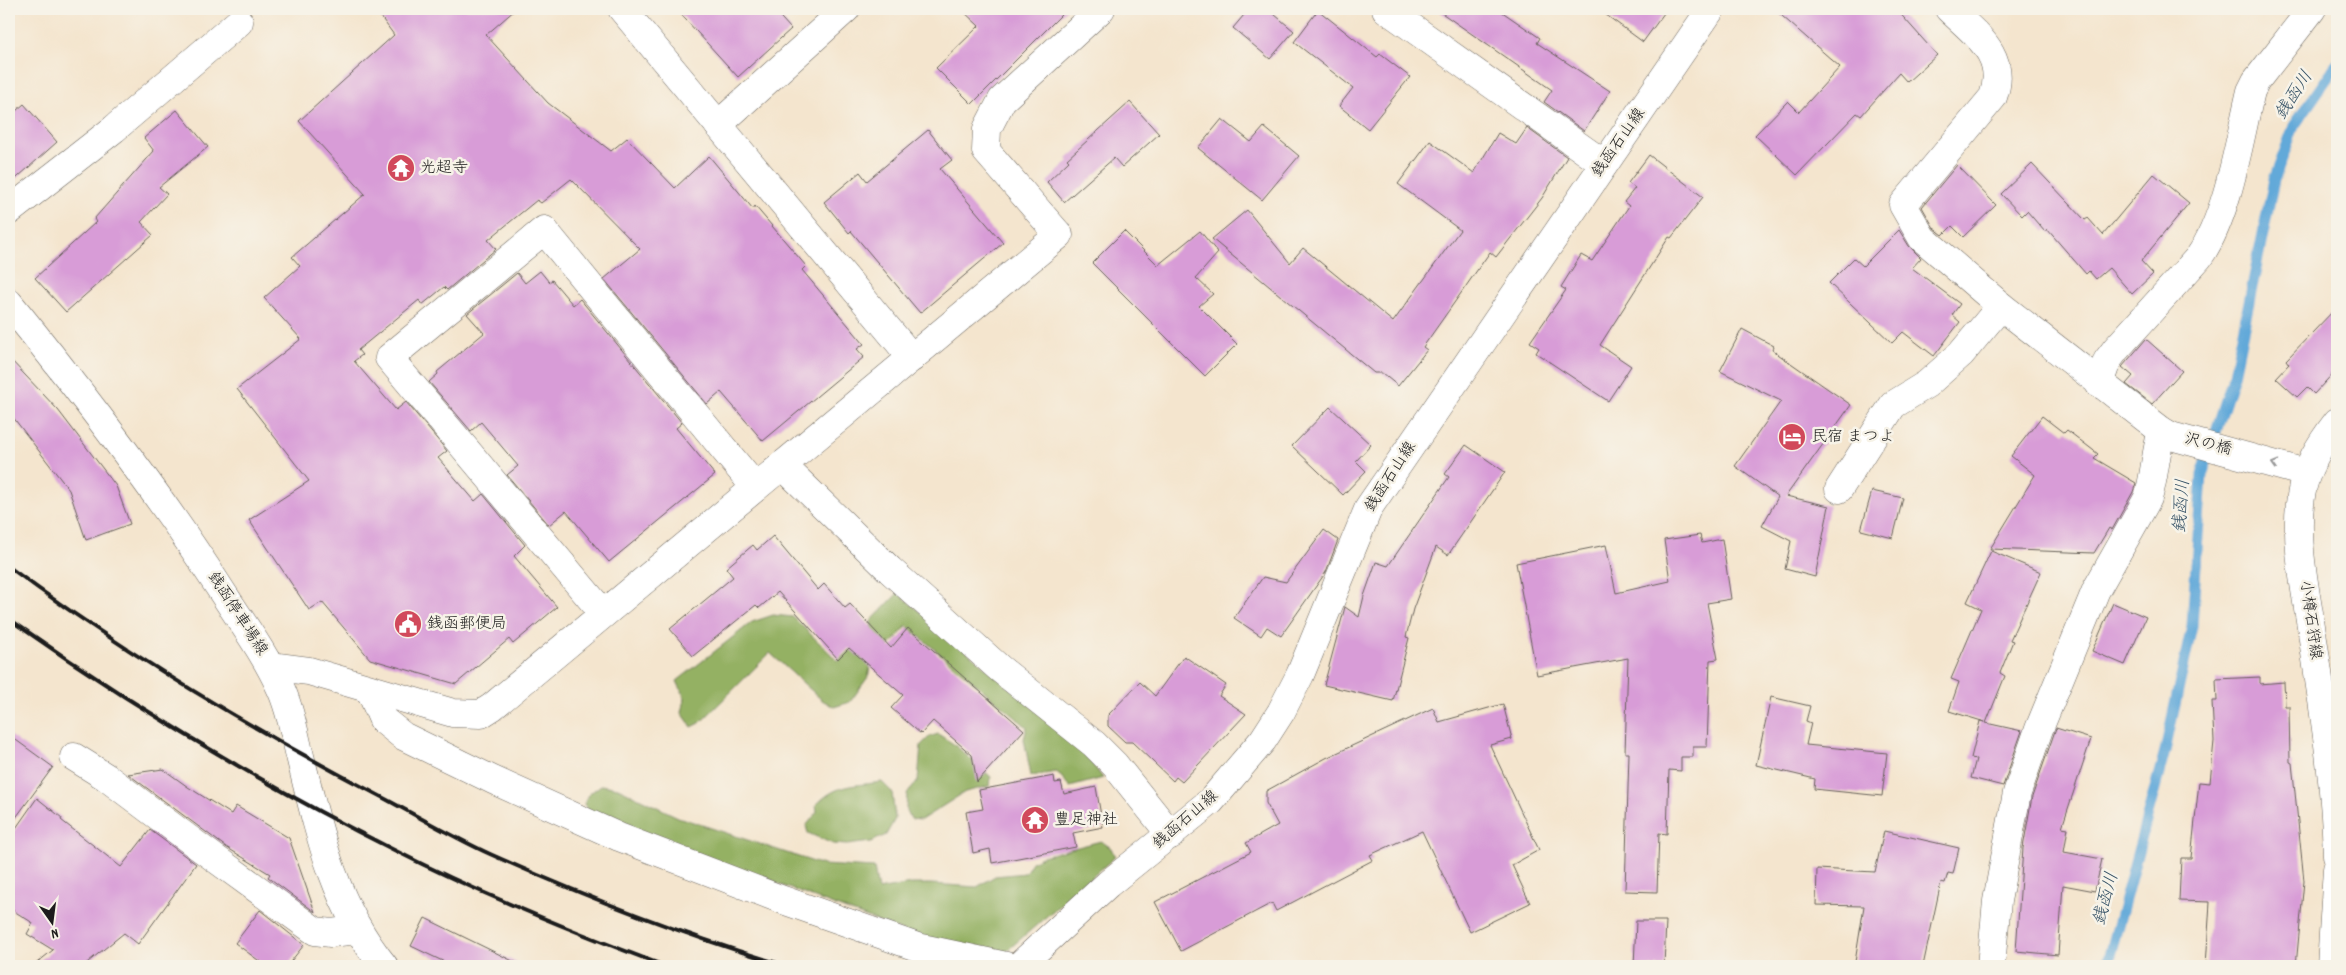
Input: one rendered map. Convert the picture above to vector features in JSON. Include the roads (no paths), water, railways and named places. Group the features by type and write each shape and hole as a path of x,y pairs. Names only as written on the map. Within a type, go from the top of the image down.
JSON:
{"street":[{"path":"622,9 912,358"},
{"path":"718,125 846,9"},
{"path":"270,666 308,671 453,713 481,714 1059,235 986,151 987,129 1002,100 1101,9"},
{"path":"1386,9 1604,164"},
{"name":"銭函石山線","path":"1018,966 1108,884 1172,835 1211,801 1239,770 1281,712 1300,675 1369,507 1711,9"},
{"path":"1949,9 1989,48 1995,62 1998,83 1993,97 1903,205 1922,238 2001,306 2099,384 2166,433 2156,450 2152,484 2148,498 2093,598 2043,720 2017,794 1997,900 1991,966"},
{"path":"2099,384 2107,361 2116,349 2208,245 2220,217 2251,91 2256,81 2312,9"},
{"path":"9,211 114,130 239,22"},
{"path":"603,613 389,358 544,230 755,486"},
{"name":"銭函停車場線","path":"9,303 73,382 188,539 270,666 286,702 327,860 344,904 357,930 384,966"},
{"path":"1839,489 1893,405 1927,384 1961,354 2001,306"},
{"name":"小樽石狩線","path":"2337,422 2317,450 2306,473 2300,503 2299,536 2334,781 2337,856"},
{"name":"沢の橋","path":"2166,433 2306,473"},
{"path":"782,465 890,570 999,668 1094,744 1172,835"},
{"path":"370,690 383,720 403,736 493,780 620,837 783,900 917,947 1006,966"},
{"path":"74,757 106,777 316,931 331,933 357,930"},
{"path":"2331,966 2337,869"}],"waterway":[{"name":"銭函川","path":"2107,966 2165,751 2192,626 2202,475 2234,375 2274,180 2294,126 2337,64"}],"railway":[{"path":"9,567 97,629 188,688 328,769 461,840 526,870 637,915 711,942 787,966"},
{"path":"9,619 149,712 294,798 427,867 494,898 665,966"}],"place":[{"name":"光超寺","path":"401,168"},
{"name":"民宿 まつよ","path":"1792,437"},
{"name":"銭函郵便局","path":"408,624"},
{"name":"豊足神社","path":"1035,820"}]}
